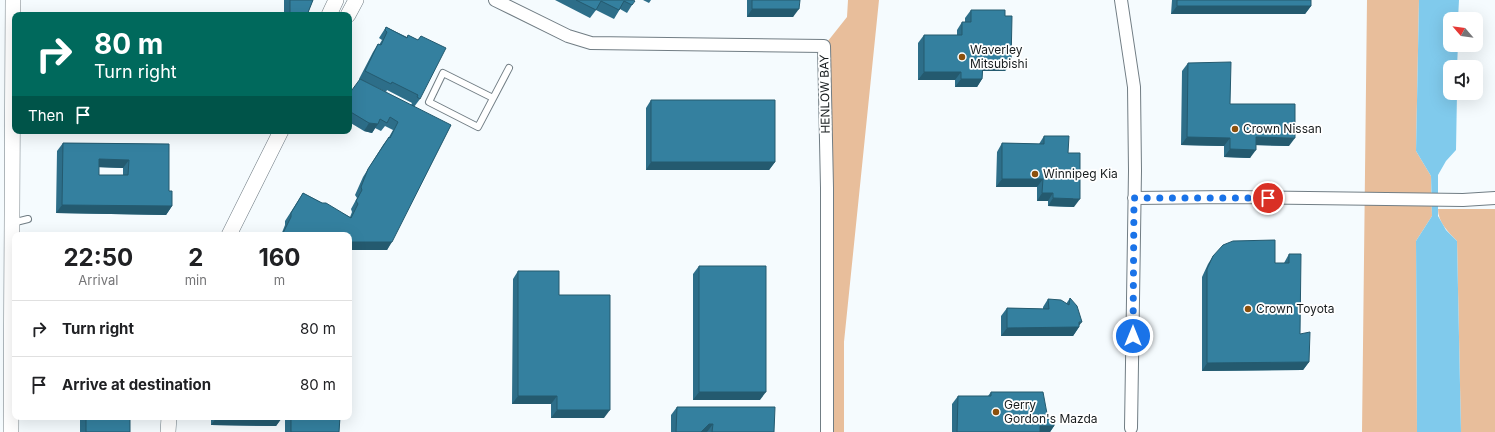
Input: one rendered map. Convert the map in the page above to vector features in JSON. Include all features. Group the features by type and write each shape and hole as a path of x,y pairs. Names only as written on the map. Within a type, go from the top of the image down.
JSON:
{"street":[{"path":"13,0 13,12"},
{"path":"330,12 336,0"},
{"path":"350,12 356,0"},
{"name":"HENLOW BAY","path":"495,0 568,36 591,43 824,46 827,188 827,432"},
{"path":"1122,0 1134,87 1131,428"},
{"path":"11,432 13,134"},
{"path":"230,232 280,134"},
{"path":"1134,198 1230,197 1463,200 1495,198"},
{"path":"168,432 169,420"}],"lane":[{"path":"493,98 444,73 429,102 478,127 509,68"},
{"path":"12,223 28,219"}],"shaded area":[{"path":"848,0 879,0 844,342 844,432 827,432 824,46 847,17"},
{"path":"1367,0 1419,0 1416,151 1431,176 1432,216 1416,241 1417,432 1362,432"},
{"path":"1438,209 1495,209 1495,432 1461,432 1457,241 1442,222 1438,214"}],"water":[{"path":"1419,0 1459,0 1458,12 1443,12 1443,52 1458,52 1457,60 1443,60 1443,100 1457,100 1456,150 1446,161 1438,175 1438,216 1446,230 1457,241 1461,432 1417,432 1416,241 1432,216 1431,176 1416,151"}],"building":[{"path":"290,0 313,0 308,12 290,12"},
{"path":"576,0 635,1 632,5 624,1 619,10 601,1 596,10"},
{"path":"752,0 800,0 799,9 752,9"},
{"path":"1177,0 1311,0 1311,6 1177,6"},
{"name":"Waverley Mitsubishi","path":"971,10 1005,10 1005,16 1012,16 1011,63 983,63 982,79 961,79 961,72 924,72 924,35 962,35 962,22 971,22"},
{"path":"386,27 407,38 408,35 418,40 421,36 446,48 420,99 417,97 418,95 365,71 378,44 381,45 387,32 385,30"},
{"name":"Crown Nissan","path":"1231,62 1230,104 1295,104 1295,138 1256,137 1256,150 1230,149 1230,138 1187,137 1188,63"},
{"path":"360,79 451,125 392,242 352,242 352,232 284,232 291,217 291,213 303,193 322,203 326,203 351,218 358,204 356,201 362,190 361,187 368,169 389,137 390,138 398,122 390,117 387,123 380,119 378,124 369,123 352,113 352,90"},
{"path":"651,100 775,100 775,162 651,162"},
{"name":"Winnipeg Kia","path":"1044,136 1069,136 1068,153 1080,153 1080,199 1053,198 1053,193 1042,193 1043,179 1002,179 1002,143 1044,144"},
{"path":"63,143 169,144 169,191 172,191 172,206 62,205","holes":["99,159 129,160 128,175 99,175"]},
{"name":"Crown Toyota","path":"1275,240 1275,263 1289,263 1289,254 1301,254 1300,334 1310,332 1309,362 1207,363 1207,269 1213,256 1223,245 1233,241"},
{"path":"699,266 766,266 766,392 699,392"},
{"path":"518,271 559,271 559,295 610,295 610,410 557,410 557,396 518,396"},
{"path":"1070,298 1077,306 1082,322 1079,322 1079,327 1007,328 1007,308 1049,309 1048,299 1061,300 1069,305"},
{"name":"Gerry Gordon's Mazda","path":"991,392 1043,392 1048,419 1054,419 1054,426 1040,426 1040,432 957,432 958,396 991,396"},
{"path":"677,407 775,407 774,432 712,432 713,424 709,424 701,432 676,432"},
{"path":"86,420 130,420 130,432 86,432"},
{"path":"291,420 340,420 339,432 291,432"}],"place":[{"name":"Waverley Mitsubishi","path":"962,57"},
{"name":"Crown Nissan","path":"1235,129"},
{"name":"Winnipeg Kia","path":"1035,174"},
{"name":"Crown Toyota","path":"1248,309"},
{"name":"Gerry Gordon's Mazda","path":"996,412"}],"route":[{"path":"1133,336 1134,198 1268,198"}]}
